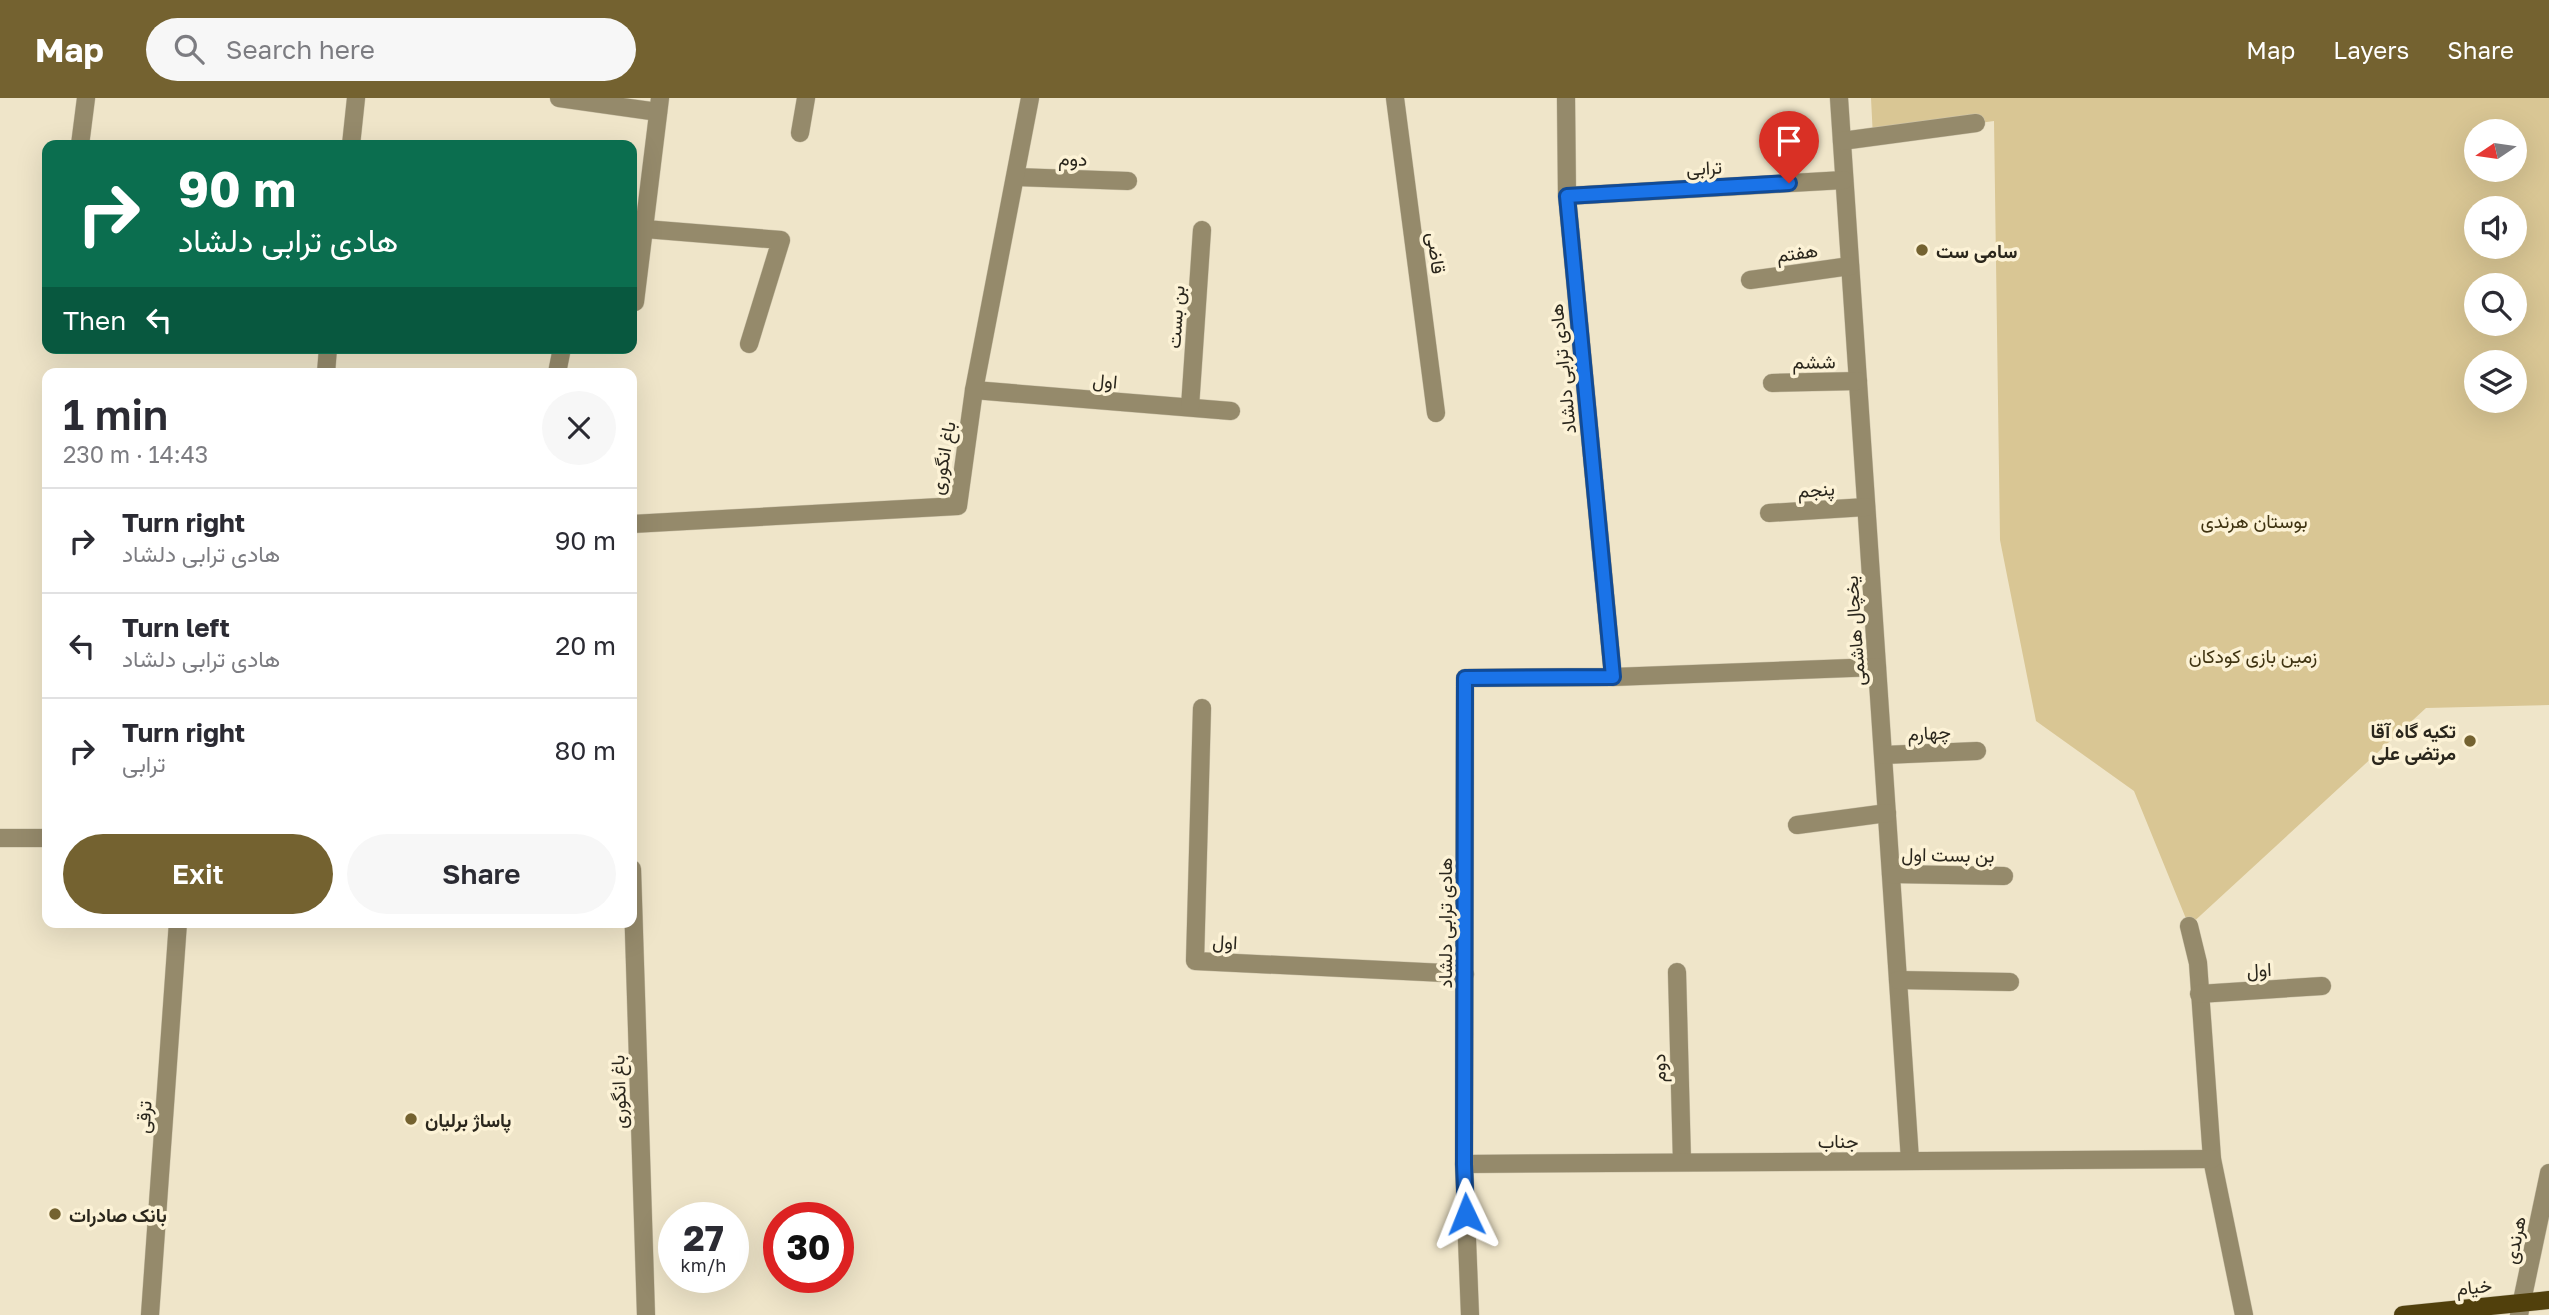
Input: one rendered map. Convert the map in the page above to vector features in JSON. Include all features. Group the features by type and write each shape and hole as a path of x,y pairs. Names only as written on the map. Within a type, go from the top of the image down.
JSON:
{"main road":[{"name":"خیام","path":"2403,1315 2521,1309 2549,1300"}],"street":[{"path":"81,140 86,98"},
{"path":"352,140 356,98"},
{"path":"559,98 659,105 637,278"},
{"path":"800,133 806,98"},
{"name":"باغ انگوری","path":"637,524 958,506 974,390 1030,98"},
{"name":"قاضی","path":"1395,98 1436,412"},
{"name":"هادی ترابی دلشاد","path":"1566,98 1567,196 1613,677"},
{"name":"یخچال هاشمی","path":"1839,98 1910,1160"},
{"path":"1842,141 1976,123"},
{"name":"دوم","path":"1016,177 1128,181"},
{"name":"ترابی","path":"1567,196 1844,180"},
{"path":"645,229 781,240 749,344"},
{"name":"بن بست","path":"1190,408 1202,230"},
{"name":"هفتم","path":"1750,280 1850,266"},
{"name":"ششم","path":"1772,383 1858,381"},
{"name":"اول","path":"974,390 1231,411"},
{"name":"پنجم","path":"1769,513 1866,506"},
{"name":"هادی ترابی دلشاد","path":"1470,1315 1464,1164 1465,678 1613,677 1877,667"},
{"name":"اول","path":"1202,708 1195,961 1465,974"},
{"name":"چهارم","path":"1884,755 1977,751"},
{"path":"1797,825 1887,813"},
{"path":"0,838 42,838"},
{"name":"بن بست اول","path":"1891,874 2004,876"},
{"path":"2189,926 2198,963 2212,1159 2244,1315"},
{"name":"ترقی","path":"150,1315 178,928"},
{"name":"باغ انگوری","path":"634,928 646,1315"},
{"name":"دوم","path":"1677,972 1682,1162"},
{"path":"1898,980 2010,982"},
{"name":"اول","path":"2199,993 2322,986"},
{"name":"جناب","path":"1464,1164 2212,1159"},
{"name":"هرندی","path":"2521,1309 2549,1173"}],"green space":[{"name":"بوستان هرندی","path":"1871,98 2549,98 2549,705 2426,708 2189,926 2134,791 2036,721 2000,540 1994,121 1873,138"}],"place":[{"name":"سامی ست","path":"1922,250"},
{"name":"تکیه گاه آقا مرتضی علی","path":"2470,741"},
{"name":"پاساژ برلیان","path":"411,1119"},
{"name":"بانک صادرات","path":"55,1214"}],"route":[{"path":"1466,1214 1465,678 1613,677 1567,196 1789,183"}],"park label":[{"name":"زمین بازی کودکان","path":"2253,655"}]}
